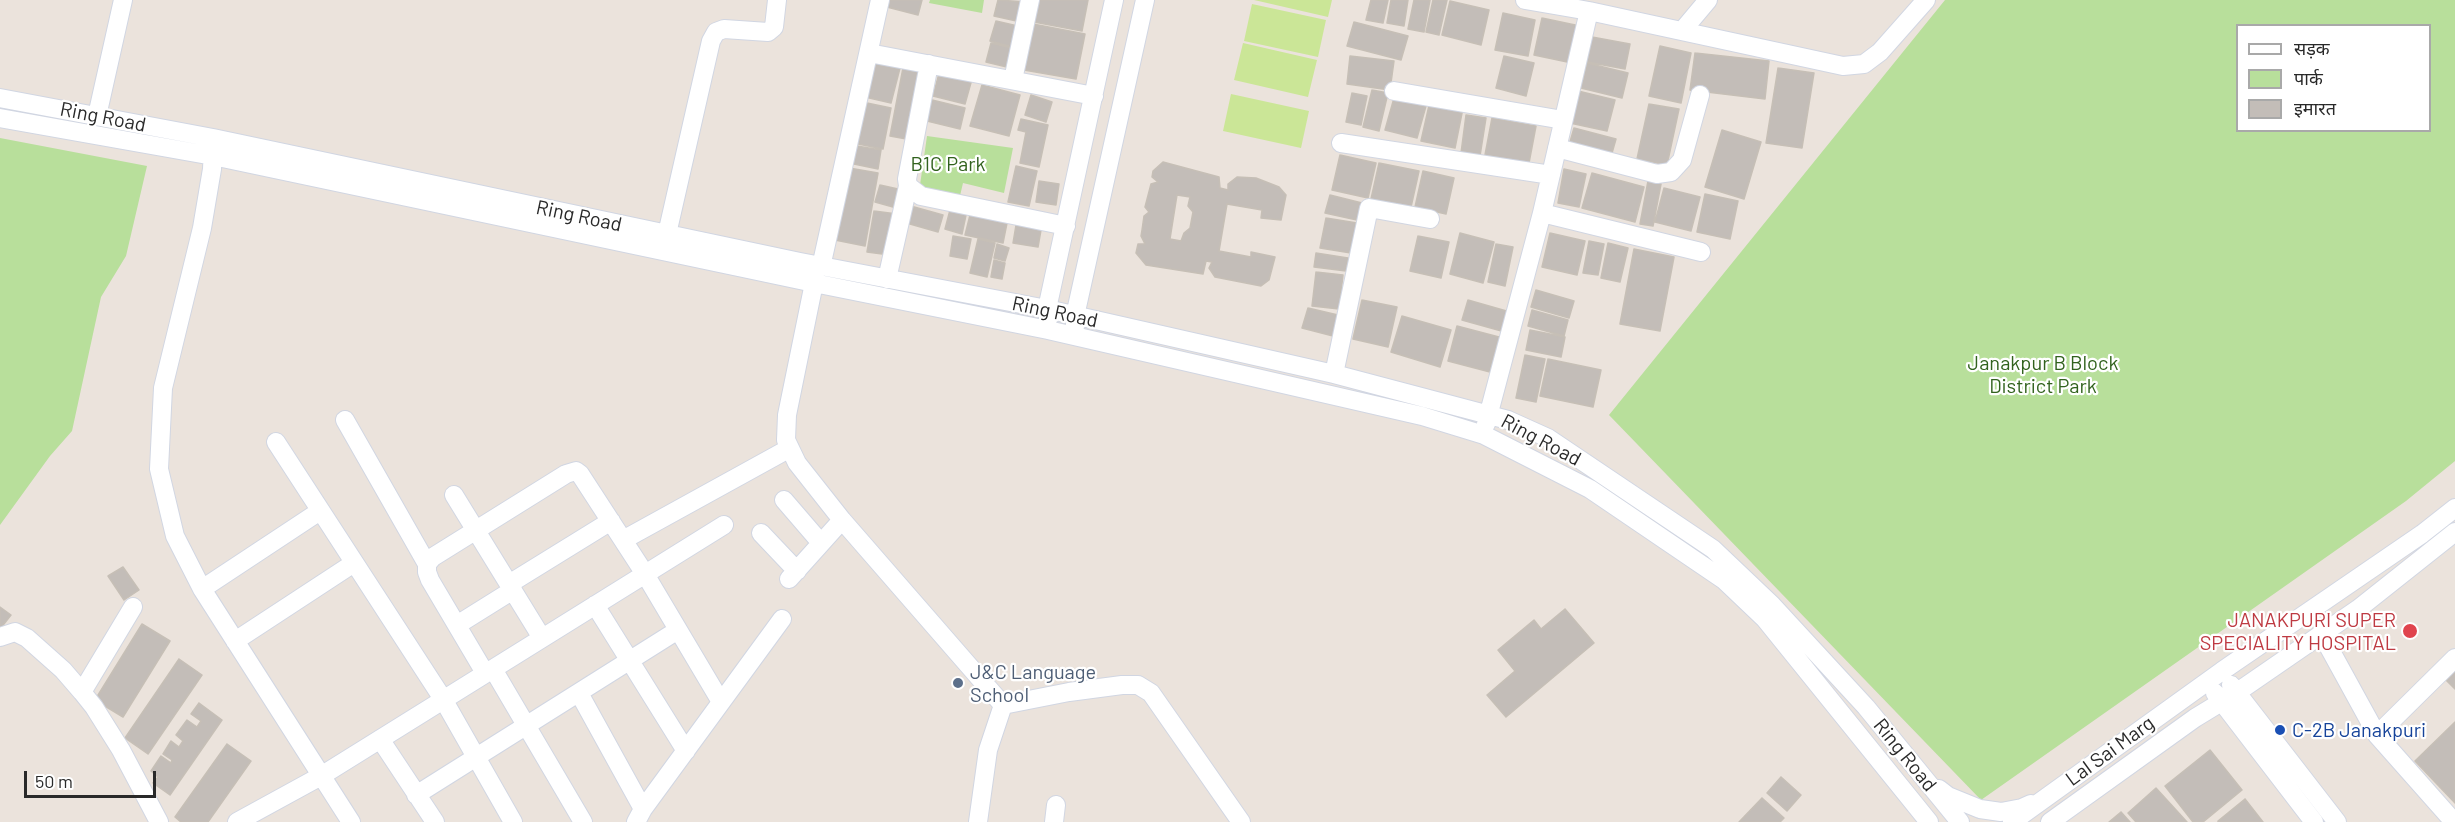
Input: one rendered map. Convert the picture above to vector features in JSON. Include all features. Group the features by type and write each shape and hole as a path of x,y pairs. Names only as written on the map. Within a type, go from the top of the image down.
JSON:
{"street":[{"path":"97,116 123,0"},
{"path":"667,234 711,40 716,32 724,29 768,32 774,27 777,0"},
{"path":"880,0 787,415 786,440 797,463 842,520 1003,705"},
{"path":"1013,80 1030,0"},
{"path":"1048,330 1047,309 1114,0"},
{"path":"1075,336 1075,316 1145,0"},
{"path":"1525,0 1589,11 1844,66 1864,64 1880,52 1926,0"},
{"path":"1682,31 1708,0"},
{"path":"1484,435 1542,213 1589,11"},
{"path":"869,53 1094,96"},
{"path":"887,279 908,186 907,179 929,64"},
{"path":"1394,91 1563,120"},
{"path":"1557,148 1657,174 1671,172 1682,160 1700,95"},
{"name":"Ring Road","path":"0,98 97,116 213,147 819,267 1047,309 1334,374 1488,413 1548,438 1713,549 1769,613 1929,822"},
{"name":"Ring Road","path":"0,118 213,147 667,234 819,267 1048,330 1422,416 1484,435 1590,489 1769,613 1866,707 1960,822"},
{"path":"1341,143 1551,175"},
{"path":"213,147 202,228 164,388 159,469 175,536 202,589 351,822"},
{"path":"908,186 921,196 1066,226"},
{"path":"1334,374 1369,208 1430,219"},
{"path":"1542,213 1701,252"},
{"path":"345,420 427,564 430,580 457,625 527,727 583,822"},
{"path":"276,442 443,699 513,822"},
{"path":"624,540 790,448"},
{"path":"427,564 433,557 571,471 580,474 624,540 721,702"},
{"path":"454,495 542,638"},
{"path":"784,500 821,543"},
{"name":"Lal Sai Marg","path":"2012,822 2215,676 2422,534 2455,508"},
{"path":"202,589 320,511"},
{"path":"761,533 793,575 842,520"},
{"path":"457,625 611,521"},
{"path":"237,822 321,776 724,525"},
{"name":"Lal Sai Marg","path":"2056,820 2220,702 2358,609 2455,532"},
{"path":"235,641 354,563"},
{"path":"595,605 686,751"},
{"path":"82,692 133,607"},
{"path":"579,693 640,815 782,619"},
{"path":"416,795 477,759 678,630"},
{"path":"0,637 15,632 27,638 63,670 82,692 121,750 159,822"},
{"path":"2321,633 2377,735 2454,822"},
{"path":"2377,735 2455,658"},
{"path":"2215,676 2236,693 2337,822"},
{"path":"2215,676 2220,702 2314,822"},
{"path":"1003,705 1069,692 1138,685 1151,693 1233,817"},
{"path":"978,822 988,750 1003,705"},
{"path":"380,739 435,822"},
{"path":"1917,771 1948,796 1980,809 2001,812 2022,808 2046,797"},
{"path":"1904,791 1918,822"}],"green space":[{"path":"930,0 984,0 982,13 929,3"},
{"path":"1254,0 1332,0 1328,17"},
{"name":"Janakpur B Block District Park","path":"1945,0 2455,0 2455,461 2406,501 1981,800 1609,415"},
{"path":"1252,4 1326,20 1318,57 1244,41"},
{"path":"1243,43 1317,60 1308,97 1234,80"},
{"path":"1231,94 1309,111 1301,148 1223,131"},
{"name":"B1C Park","path":"927,136 1013,148 1004,193 963,183 959,200 919,192"},
{"path":"0,138 147,166 126,256 101,297 72,431 50,456 0,525"}],"building":[{"path":"885,0 922,0 918,15 883,6"},
{"path":"998,0 1026,2 1021,22 994,16"},
{"path":"1039,0 1088,0 1082,31 1034,22"},
{"path":"1371,0 1388,0 1383,23 1366,20"},
{"path":"1391,0 1408,0 1404,26 1387,23"},
{"path":"1414,0 1430,0 1424,32 1408,29"},
{"path":"1433,0 1447,0 1439,35 1426,32"},
{"path":"1450,1 1489,10 1481,45 1442,35"},
{"path":"1503,13 1535,20 1528,56 1495,50"},
{"path":"1542,18 1580,26 1572,63 1534,55"},
{"path":"996,21 1022,27 1016,48 990,41"},
{"path":"1354,22 1408,36 1401,60 1347,46"},
{"path":"1033,24 1085,34 1076,79 1024,70"},
{"path":"1592,37 1630,44 1625,69 1587,62"},
{"path":"991,43 1016,49 1011,68 986,62"},
{"path":"1660,46 1691,53 1681,103 1649,96"},
{"path":"1695,53 1769,61 1765,99 1690,90"},
{"path":"1350,56 1394,61 1390,90 1347,84"},
{"path":"1504,56 1534,63 1526,96 1496,88"},
{"path":"874,61 900,68 891,103 865,97"},
{"path":"1587,63 1628,73 1622,98 1581,88"},
{"path":"903,68 925,72 912,140 890,136"},
{"path":"1778,68 1814,73 1802,148 1766,143"},
{"path":"940,70 972,79 965,104 933,96"},
{"path":"982,85 1020,95 1009,136 970,126"},
{"path":"1372,90 1388,93 1379,131 1363,127"},
{"path":"1578,91 1615,100 1607,131 1570,123"},
{"path":"1352,93 1367,96 1361,125 1346,122"},
{"path":"1031,95 1052,102 1046,122 1025,115"},
{"path":"1394,98 1426,106 1417,138 1385,130"},
{"path":"928,99 965,108 960,129 923,120"},
{"path":"1430,101 1463,108 1455,148 1421,141"},
{"path":"867,103 891,108 883,149 858,144"},
{"path":"1649,104 1679,109 1667,165 1637,159"},
{"path":"1466,115 1486,118 1480,156 1461,153"},
{"path":"1492,118 1536,126 1529,163 1485,155"},
{"path":"1021,119 1048,125 1039,167 1020,163 1026,132 1018,130"},
{"path":"1574,128 1616,139 1610,160 1568,149"},
{"path":"1722,130 1761,142 1744,199 1705,187"},
{"path":"857,146 881,150 878,169 854,164"},
{"path":"1340,155 1376,163 1368,198 1332,190"},
{"path":"1163,162 1219,177 1220,188 1228,190 1228,184 1237,177 1256,178 1279,187 1286,195 1281,220 1261,218 1262,210 1227,204 1219,251 1251,257 1251,252 1275,257 1269,280 1261,286 1215,277 1209,268 1212,262 1206,261 1203,274 1146,265 1136,253 1138,244 1145,244 1141,236 1144,216 1149,212 1145,207 1151,184 1158,182 1152,177 1153,171","holes":["1177,195 1190,197 1188,206 1193,212 1190,228 1184,233 1181,241 1170,239"]},
{"path":"1379,163 1419,171 1411,207 1371,199"},
{"path":"1016,166 1037,171 1029,206 1008,202"},
{"path":"849,168 878,173 865,246 835,240"},
{"path":"1564,169 1586,174 1579,207 1558,203"},
{"path":"1423,171 1454,178 1446,214 1415,207"},
{"path":"1592,173 1644,187 1635,222 1582,208"},
{"path":"1039,181 1059,184 1056,205 1036,202"},
{"path":"1648,181 1661,184 1653,226 1640,224"},
{"path":"880,185 898,189 893,207 875,202"},
{"path":"1664,188 1700,197 1691,231 1655,222"},
{"path":"1705,194 1738,201 1730,239 1697,232"},
{"path":"1330,195 1362,203 1357,220 1325,213"},
{"path":"907,205 943,215 938,232 903,222"},
{"path":"950,210 966,215 962,234 945,229"},
{"path":"874,211 897,214 890,255 867,252"},
{"path":"970,215 1007,223 1003,243 965,235"},
{"path":"1326,218 1357,223 1351,253 1320,248"},
{"path":"1016,225 1041,230 1038,247 1013,243"},
{"path":"1460,233 1494,242 1483,283 1450,274"},
{"path":"1550,233 1585,241 1577,275 1542,267"},
{"path":"953,236 971,239 967,259 950,256"},
{"path":"1418,236 1449,242 1441,278 1410,271"},
{"path":"978,239 995,243 987,277 970,273"},
{"path":"1589,241 1604,244 1598,275 1583,273"},
{"path":"1608,243 1628,248 1620,282 1601,278"},
{"path":"997,244 1009,248 1005,261 994,258"},
{"path":"1496,244 1513,247 1505,286 1488,282"},
{"path":"1634,249 1674,257 1660,331 1620,324"},
{"path":"1316,253 1348,258 1346,271 1314,267"},
{"path":"994,260 1005,263 1002,279 991,277"},
{"path":"1316,272 1343,275 1339,309 1312,306"},
{"path":"1536,290 1574,301 1569,318 1531,307"},
{"path":"1362,300 1397,307 1388,347 1353,339"},
{"path":"1468,300 1510,312 1505,332 1462,320"},
{"path":"1308,308 1338,315 1333,336 1302,328"},
{"path":"1532,310 1568,320 1564,336 1528,326"},
{"path":"1402,316 1451,330 1440,367 1391,352"},
{"path":"1457,326 1499,337 1490,372 1448,361"},
{"path":"1530,330 1565,337 1561,357 1526,350"},
{"path":"1525,355 1545,359 1536,402 1516,398"},
{"path":"1548,359 1601,370 1593,407 1540,396"},
{"path":"123,567 139,590 124,600 108,576"},
{"path":"0,607 11,615 0,629"},
{"path":"1565,609 1594,643 1506,717 1487,695 1515,671 1498,650 1534,620 1541,629"},
{"path":"142,624 170,641 123,717 95,700"},
{"path":"179,659 202,675 148,754 125,738"},
{"path":"2455,671 2455,689 2446,680"},
{"path":"199,703 222,720 170,795 153,783 158,777 151,771 161,756 171,763 172,760 163,754 171,741 179,747 183,741 176,735 187,720 197,727 201,721 191,714"},
{"path":"2455,722 2455,803 2415,761"},
{"path":"227,744 251,761 208,822 181,822 175,817"},
{"path":"2210,750 2242,790 2203,822 2193,822 2165,786"},
{"path":"1781,777 1801,795 1787,811 1767,793"},
{"path":"2156,788 2187,822 2136,822 2128,813"},
{"path":"1762,798 1784,818 1780,822 1739,822"},
{"path":"2245,799 2263,822 2218,822 2218,821"},
{"path":"2121,812 2130,822 2109,822"}],"place":[{"name":"JANAKPURI SUPER SPECIALITY HOSPITAL","path":"2410,631"},
{"name":"J&C Language School","path":"958,683"},
{"name":"C-2B Janakpuri","path":"2280,730"}]}
